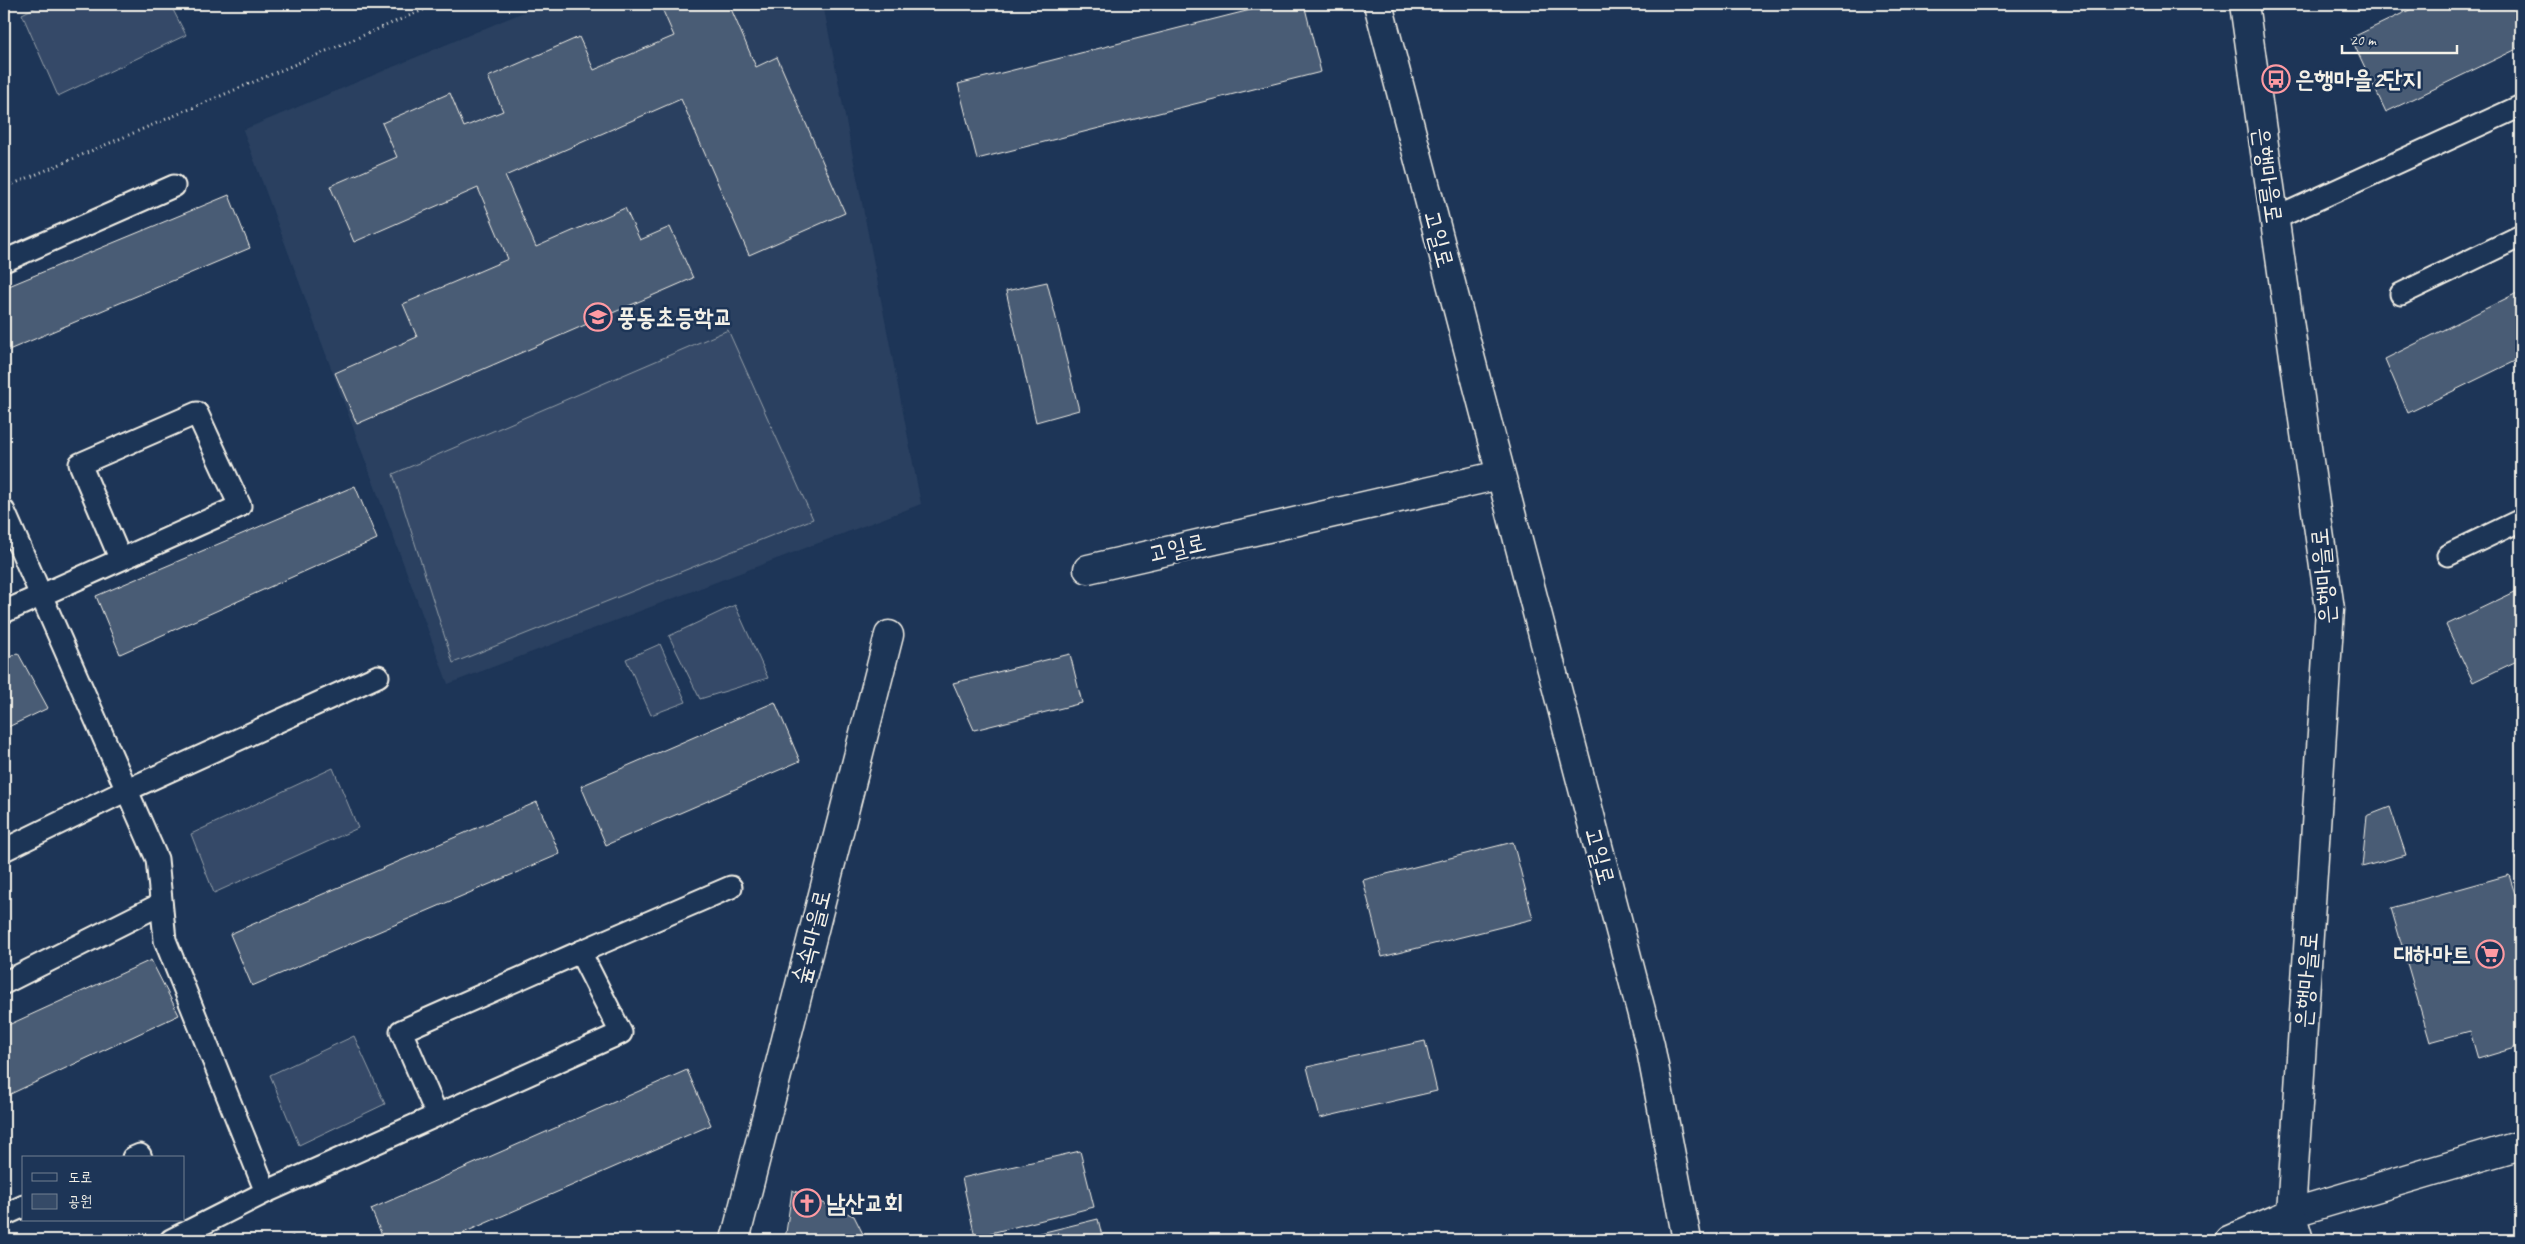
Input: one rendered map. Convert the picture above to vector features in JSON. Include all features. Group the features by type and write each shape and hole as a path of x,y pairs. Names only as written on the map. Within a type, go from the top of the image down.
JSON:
{"street":[{"name":"고일로","path":"1378,4 1650,1045 1687,1240"},
{"name":"은행마을로","path":"2244,4 2330,609 2291,1213 2299,1240"},
{"name":"고일로","path":"1088,568 1500,475"},
{"name":"숲속마을로","path":"735,1240 889,635"},
{"path":"2229,1240 2291,1213 2521,1145"}],"lane":[{"path":"2274,219 2521,106"},
{"path":"4,261 174,186"},
{"path":"2401,294 2521,236"},
{"path":"4,612 120,558 240,506 197,412 80,464 120,558"},
{"path":"4,511 157,859 165,940 266,1192"},
{"path":"2448,555 2521,520"},
{"path":"4,850 127,790 378,676"},
{"path":"437,1115 400,1031 731,887"},
{"path":"4,983 161,904"},
{"path":"175,1232 621,1033 580,952"},
{"path":"4,1215 22,1207"}],"path":[{"path":"4,188 437,4"}],"shaded area":[{"name":"풍동초등학교","path":"543,4 823,4 921,504 448,684 243,130"}],"green space":[{"path":"42,4 170,4 186,35 58,96 22,14"},
{"path":"728,330 813,519 453,663 393,474"},
{"path":"735,605 768,678 700,699 669,636"},
{"path":"660,644 686,702 651,715 626,659"},
{"path":"333,768 358,828 214,893 191,834"},
{"path":"354,1036 385,1104 299,1145 270,1075"}],"building":[{"path":"660,4 729,4 756,67 777,57 845,213 749,255 681,99 505,176 536,247 625,208 640,240 670,227 693,278 357,424 335,373 417,337 403,304 508,259 478,188 354,242 330,186 397,157 382,123 450,93 464,127 503,111 488,77 579,37 594,70 674,36"},
{"path":"1274,4 1304,4 1321,72 977,159 958,84"},
{"path":"2422,4 2521,4 2521,47 2386,112 2351,38"},
{"path":"229,195 250,248 4,352 4,288"},
{"path":"1047,282 1079,410 1036,422 1006,291"},
{"path":"2521,291 2521,358 2408,413 2385,359"},
{"path":"355,486 377,539 120,654 96,596"},
{"path":"2521,589 2521,659 2473,682 2446,625"},
{"path":"18,653 48,708 4,729 4,660"},
{"path":"1070,654 1082,703 974,730 953,683"},
{"path":"775,702 800,761 606,845 581,786"},
{"path":"537,802 560,854 252,986 230,934"},
{"path":"2390,807 2406,855 2362,867 2367,816"},
{"path":"1513,842 1533,919 1382,957 1363,880"},
{"path":"2521,852 2521,871 2514,855"},
{"path":"2509,875 2521,913 2521,1046 2478,1059 2470,1031 2430,1042 2391,908"},
{"path":"151,960 179,1015 4,1097 4,1027"},
{"path":"1425,1041 1437,1091 1320,1118 1307,1067"},
{"path":"687,1070 711,1125 447,1240 384,1240 371,1209"},
{"path":"1080,1151 1094,1207 975,1237 962,1178"},
{"name":"남산교회","path":"792,1190 854,1216 866,1240 785,1240"},
{"path":"1098,1219 1103,1240 1012,1240"},
{"path":"293,1236 295,1240 283,1240"}],"place":[{"name":"은행마을2단지","path":"2276,79"},
{"name":"풍동초등학교","path":"598,317"},
{"name":"대하마트","path":"2490,954"},
{"name":"남산교회","path":"807,1203"}]}
